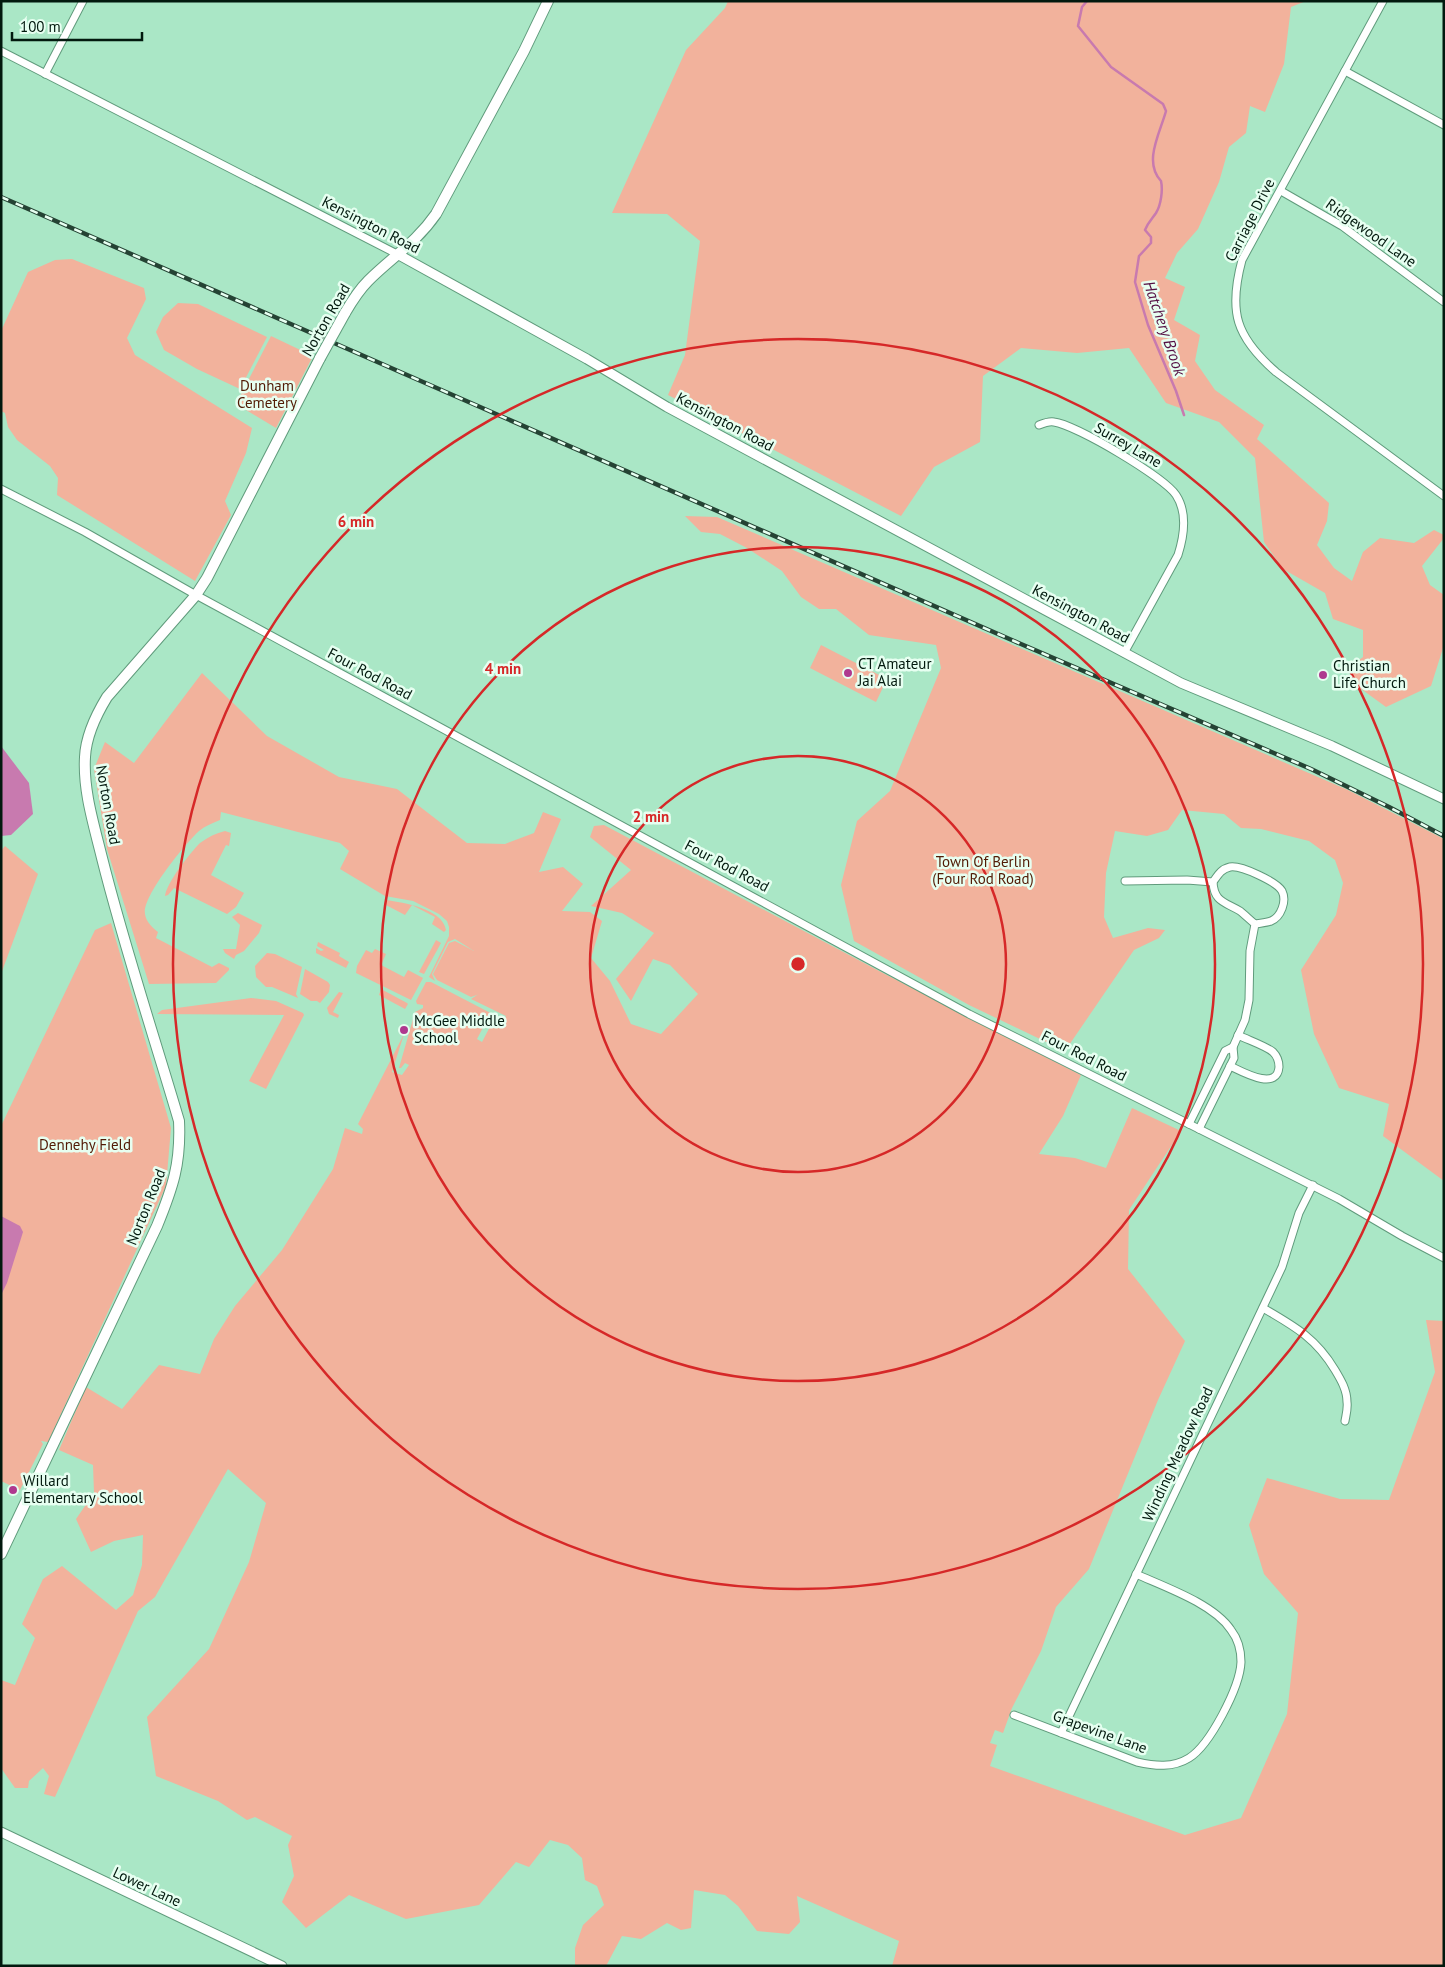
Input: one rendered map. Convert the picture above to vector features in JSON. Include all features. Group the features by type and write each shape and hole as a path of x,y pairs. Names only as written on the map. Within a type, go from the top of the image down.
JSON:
{"main road":[{"name":"Norton Road","path":"1,1554 172,1191 180,1141 180,1121 109,884 86,787 85,756 96,714 107,697 196,595 220,553 344,312 365,285 425,230 436,214 496,105 548,1"}],"street":[{"path":"45,74 83,1"},
{"name":"Carriage Drive","path":"1383,1 1242,260 1234,301 1238,321 1245,340 1257,356 1444,496"},
{"name":"Kensington Road","path":"1,51 399,255 587,359 667,407 1181,683 1332,746 1444,799"},
{"path":"1345,71 1444,125"},
{"name":"Ridgewood Lane","path":"1281,191 1342,226 1444,302"},
{"name":"Surrey Lane","path":"1039,425 1052,421 1070,426 1154,474 1177,496 1182,510 1183,539 1178,555 1124,653"},
{"name":"Four Rod Road","path":"1,488 969,1014 1313,1185 1444,1258"},
{"path":"1231,867 1242,868 1271,882 1282,890 1285,901 1281,911 1273,921 1255,924 1241,912 1220,901 1213,891 1212,882 1221,870 1231,867"},
{"path":"1125,881 1187,880 1212,882"},
{"path":"1199,1129 1234,1058 1233,1047 1250,1000 1250,951 1255,924"},
{"path":"1230,1066 1256,1078 1266,1080 1274,1076 1279,1068 1278,1060 1273,1052 1238,1035"},
{"path":"1189,1124 1225,1051 1233,1047"},
{"name":"Winding Meadow Road","path":"1061,1733 1282,1267 1299,1213 1313,1185"},
{"path":"1263,1308 1296,1327 1315,1342 1329,1360 1343,1384 1347,1402 1345,1421"},
{"name":"Grapevine Lane","path":"1014,1715 1138,1762 1155,1766 1172,1765 1189,1758 1201,1748 1210,1737 1238,1679 1241,1663 1239,1647 1232,1630 1207,1607 1136,1574"},
{"name":"Lower Lane","path":"1,1832 282,1966"}],"green space":[{"path":"728,1 1306,1 1291,7 1284,64 1265,112 1250,106 1246,133 1229,147 1219,182 1198,229 1177,253 1165,278 1185,287 1174,320 1200,335 1195,361 1215,390 1264,425 1257,439 1329,503 1327,521 1317,545 1334,568 1352,581 1363,552 1380,538 1414,543 1434,530 1444,535 1444,538 1422,566 1430,585 1444,595 1444,645 1431,686 1386,707 1353,683 1350,667 1363,657 1363,630 1333,619 1325,593 1283,569 1264,542 1255,458 1219,422 1166,403 1129,348 1077,353 1021,348 983,376 980,442 934,467 901,516 668,395 685,355 700,241 667,214 612,213 686,50 725,8"},
{"path":"72,259 144,288 146,299 127,338 135,355 252,428 246,453 225,501 231,515 195,581 57,495 58,478 50,466 17,440 8,427 5,413 1,411 1,331 28,272 55,260"},
{"path":"178,303 198,304 267,337 240,389 197,369 164,350 156,332 163,317"},
{"name":"Dunham Cemetery","path":"271,336 313,356 276,428 236,404"},
{"name":"Town Of Berlin (Four Rod Road)","path":"685,516 717,517 1348,790 1444,839 1444,1181 1383,1136 1389,1104 1339,1088 1314,1034 1301,970 1336,915 1343,883 1335,860 1309,841 1261,829 1241,828 1224,814 1182,810 1168,830 1147,836 1115,831 1106,873 1104,917 1113,938 1148,928 1165,930 1159,938 1134,950 1065,1051 969,1005 854,941 841,885 857,821 890,791 941,668 936,645 869,635 836,609 819,609 801,597 782,571 747,548 720,534 701,532"},
{"name":"CT Amateur Jai Alai","path":"821,645 887,679 876,702 810,668"},
{"path":"202,673 267,736 339,777 397,789 467,843 505,844 534,833 543,812 561,819 539,872 563,867 583,884 562,911 590,912 602,921 591,958 610,981 631,1024 661,1034 698,994 670,965 653,959 631,1001 616,979 654,933 622,913 591,906 631,870 590,837 594,826 604,825 881,972 1081,1075 1063,1116 1039,1154 1075,1158 1106,1168 1132,1108 1181,1131 1129,1210 1128,1269 1185,1341 1158,1400 1089,1569 1056,1607 1041,1651 1012,1708 1003,1733 995,1730 990,1743 997,1745 990,1766 1185,1835 1241,1818 1287,1714 1298,1613 1264,1574 1249,1525 1267,1478 1340,1499 1389,1500 1435,1372 1426,1320 1444,1321 1444,1966 892,1966 899,1941 797,1896 800,1922 789,1934 757,1931 738,1906 725,1895 694,1890 691,1928 681,1930 667,1923 641,1939 622,1936 606,1966 575,1966 575,1948 583,1925 604,1905 597,1886 585,1880 582,1858 568,1845 550,1840 529,1867 516,1862 479,1905 406,1919 349,1895 306,1928 282,1902 294,1876 288,1845 292,1836 255,1817 247,1820 218,1801 156,1776 147,1717 209,1649 249,1562 266,1503 228,1469 155,1597 138,1611 55,1797 44,1794 49,1776 43,1768 29,1781 28,1788 15,1788 1,1768 1,1680 15,1685 35,1638 22,1624 43,1579 62,1566 116,1610 133,1595 142,1565 143,1535 114,1541 91,1552 76,1519 94,1493 93,1465 59,1450 86,1387 122,1409 159,1365 200,1374 214,1339 235,1306 282,1250 333,1169 345,1128 362,1134 363,1129 358,1124 404,1034 392,1072 402,1075 409,1065 405,1063 399,1068 415,1012 423,1008 423,1005 417,1004 416,1001 426,982 431,982 504,1020 506,1016 471,999 477,995 471,997 437,980 433,974 449,943 455,941 474,951 455,939 448,942 432,974 435,981 429,977 449,936 447,921 439,914 413,901 385,896 340,869 349,851 340,843 221,812 220,820 199,831 166,870 150,895 145,914 148,922 158,932 156,938 212,967 219,963 229,968 229,970 216,983 149,984 107,849 94,769 105,742 134,763","holes":["488,1018 493,1021 482,1042 477,1039"]},
{"path":"225,831 231,833 229,846 226,845 211,875 244,893 236,907 227,914 174,888 165,896 174,876 200,843 209,837"},
{"path":"5,846 38,874 1,974 1,851"},
{"path":"386,900 412,905 405,915 384,904"},
{"path":"412,905 437,916 446,930 444,932 432,924 435,917"},
{"path":"238,913 262,925 259,933 244,951 236,955 234,959 225,953 223,949 236,949 240,925 232,917"},
{"name":"Dennehy Field","path":"111,923 171,1128 166,1186 48,1442 41,1441 43,1444 20,1490 1,1481 1,1126 95,930"},
{"path":"436,940 441,943 424,974 419,972"},
{"path":"318,942 340,953 339,956 349,962 346,968 316,953 316,948 321,951 324,950 317,946"},
{"path":"375,949 386,954 381,965 404,977 408,970 423,978 411,1000 356,973 357,966 366,950 372,953"},
{"path":"267,953 275,954 302,967 296,994 298,998 272,987 266,987 256,977 255,966"},
{"path":"305,969 330,985 329,992 320,1003 311,1001 300,994"},
{"path":"381,989 407,1003 405,1009 379,995"},
{"path":"339,992 343,993 333,1012 339,1015 338,1018 329,1014 327,1008"},
{"path":"251,998 276,1001 304,1015 266,1089 249,1081 284,1015 157,1014 162,1010"}],"shaded area":[{"path":"1,746 29,783 33,814 11,835 1,836"},
{"path":"1,1216 20,1226 23,1232 7,1283 1,1295"}],"waterway":[{"name":"Hatchery Brook","path":"1087,1 1082,7 1078,26 1111,67 1163,104 1166,111 1154,147 1153,156 1153,165 1161,181 1161,197 1158,210 1145,230 1151,237 1151,243 1139,256 1135,282 1148,325 1184,415"}],"railway":[{"path":"1,197 1014,641 1311,769 1444,836"}],"place":[{"name":"CT Amateur Jai Alai","path":"848,673"},
{"name":"Christian Life Church","path":"1323,675"},
{"name":"McGee Middle School","path":"404,1030"},
{"name":"Willard Elementary School","path":"13,1490"}]}
